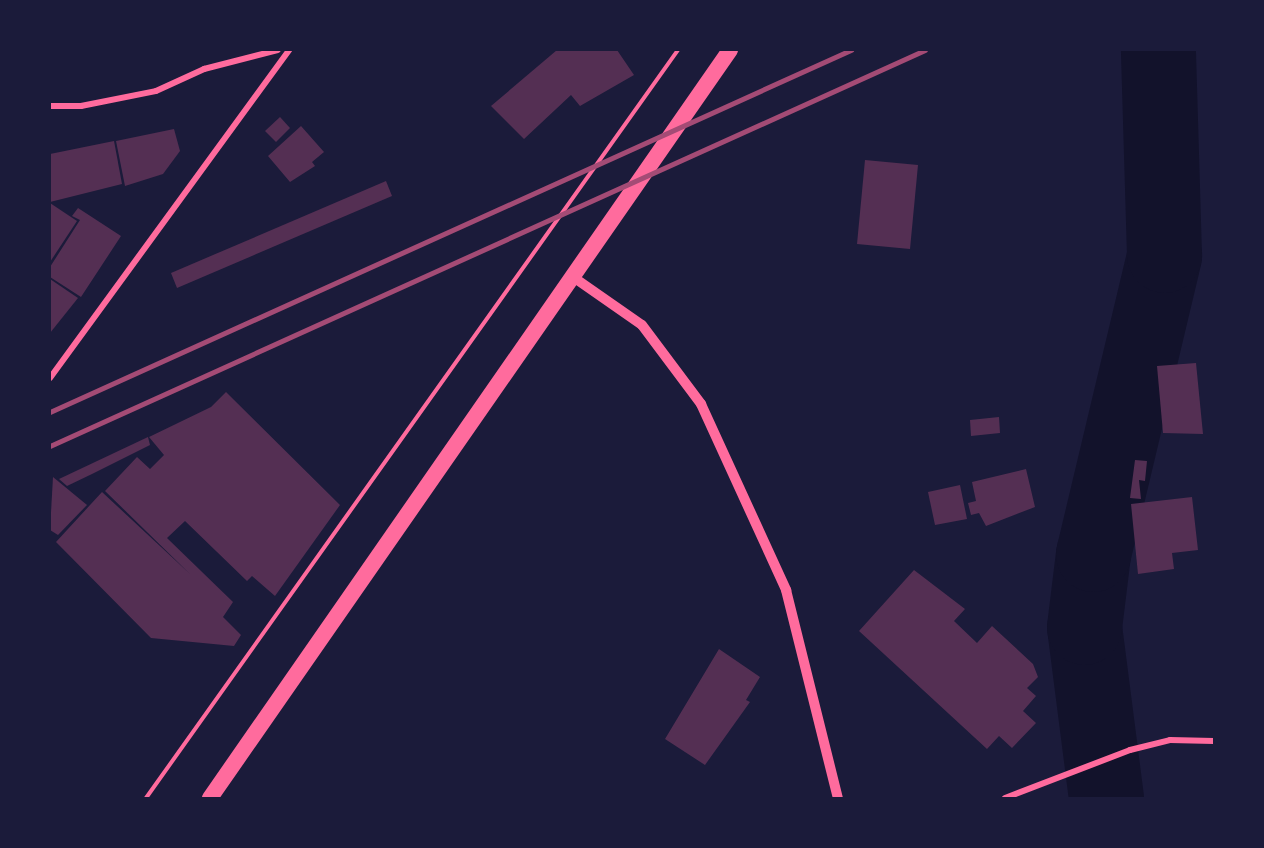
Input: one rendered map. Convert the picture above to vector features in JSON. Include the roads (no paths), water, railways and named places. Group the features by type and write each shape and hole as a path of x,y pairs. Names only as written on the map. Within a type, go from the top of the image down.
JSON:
{"highway":[{"path":"210,798 576,279 730,50"}],"street":[{"path":"50,106 81,106 156,91 204,69 278,50"},
{"path":"50,378 53,370 289,50"},
{"path":"576,279 642,325 701,404 786,590 838,798"},
{"path":"1005,798 1130,750 1170,740 1215,741"}],"waterway":[{"path":"1106,798 1084,627 1093,554 1164,255 1158,50"}],"railway":[{"path":"50,412 851,50"},
{"path":"50,446 925,50"}]}
